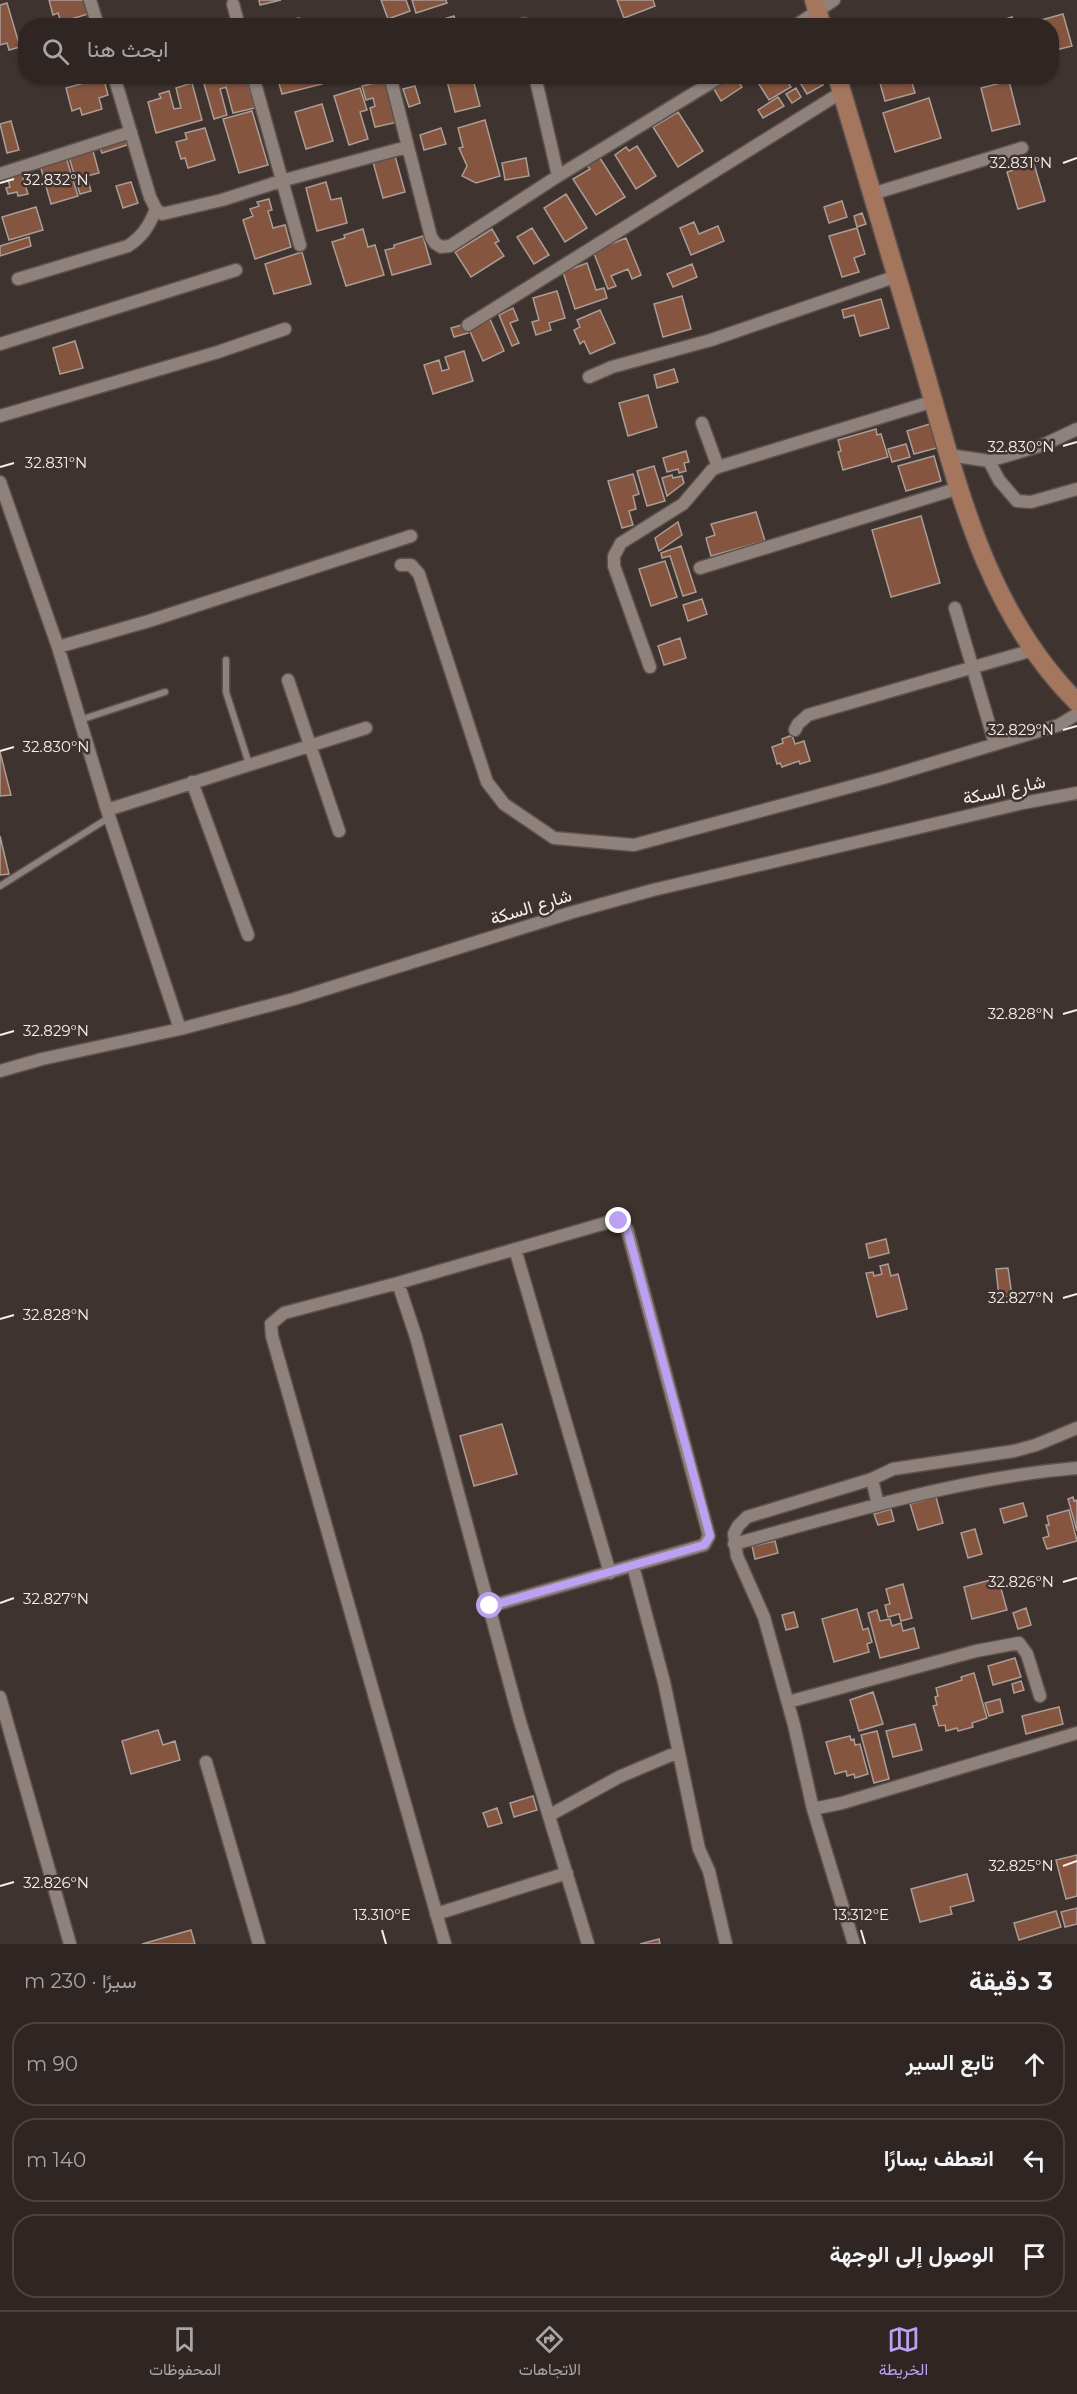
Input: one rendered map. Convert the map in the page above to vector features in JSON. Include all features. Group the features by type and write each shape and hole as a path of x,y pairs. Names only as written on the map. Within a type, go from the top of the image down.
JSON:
{"main road":[{"path":"839,84 959,488 977,540 995,586 1033,650 1048,671 1077,702"}],"street":[{"path":"90,0 96,18"},
{"path":"818,12 834,0"},
{"path":"233,4 237,18"},
{"path":"117,84 150,197 156,209 162,214 407,147"},
{"path":"256,84 300,245"},
{"path":"392,84 431,237 441,247 450,246 558,176 709,84"},
{"path":"538,84 558,176"},
{"path":"468,325 839,84"},
{"path":"0,174 132,132"},
{"path":"872,194 1022,148"},
{"path":"18,279 128,246 141,237 148,228 156,209"},
{"path":"0,344 236,270"},
{"path":"589,377 612,367 711,340 897,276"},
{"path":"0,416 218,352 285,329"},
{"path":"650,668 614,566 614,556 621,543 683,504 712,470 718,467 934,401"},
{"path":"702,423 718,467"},
{"path":"950,455 989,461 1043,445 1077,429"},
{"path":"989,461 999,480 1017,501 1031,502 1077,489"},
{"path":"0,482 58,647 109,813 180,1029"},
{"path":"700,568 959,488"},
{"path":"58,647 182,611 411,536"},
{"path":"401,565 411,565 419,574 460,705 490,788 504,804 554,838 634,845 883,778 1059,724 1077,714"},
{"path":"955,608 995,744"},
{"path":"795,730 808,715 1033,650"},
{"path":"288,680 339,831"},
{"path":"109,813 192,782 366,728"},
{"path":"192,782 248,935"},
{"name":"شارع السكة","path":"0,1071 42,1059 180,1029 304,996 563,915 653,890 1012,805 1077,793"},
{"path":"445,1944 272,1336 271,1324 284,1313 398,1283 616,1220 627,1229 710,1536 704,1545 490,1606"},
{"path":"515,1249 610,1573"},
{"path":"398,1283 416,1337 519,1718 588,1944"},
{"path":"854,1944 813,1809 788,1702 764,1617 737,1556 734,1534 747,1517 872,1479 892,1469 993,1454 1036,1445 1077,1428"},
{"path":"993,1454 999,1477"},
{"path":"734,1544 922,1492 999,1477 1077,1468"},
{"path":"872,1479 878,1505"},
{"path":"633,1566 664,1683 699,1849 710,1871 726,1944"},
{"path":"788,1702 976,1651 1019,1643 1027,1654 1040,1696"},
{"path":"0,1697 70,1944"},
{"path":"813,1809 842,1803 1077,1733"},
{"path":"550,1815 619,1777 678,1752"},
{"path":"206,1762 259,1944"},
{"path":"436,1914 567,1873"}],"lane":[{"path":"225,660 226,692 249,764"},
{"path":"80,720 165,692"},
{"path":"0,886 109,813"}],"building":[{"path":"49,0 84,0 88,14 74,18 60,18 58,13 53,15"},
{"path":"259,0 281,0 260,5"},
{"path":"381,0 406,0 410,11 388,18"},
{"path":"412,0 446,0 447,3 416,13"},
{"path":"617,0 653,0 655,6 624,18"},
{"path":"7,3 18,48 9,50 7,43 0,45 0,5"},
{"path":"1063,14 1072,46 1059,49 1059,18 1048,18"},
{"path":"80,84 105,84 108,95 99,98 102,109 82,115 80,108 72,111 66,88"},
{"path":"192,84 202,120 156,133 148,102 161,98 159,94 169,91 174,109 181,108 176,88"},
{"path":"204,84 248,84 255,108 233,113 226,87 220,89 227,115 214,119"},
{"path":"279,84 322,84 282,94"},
{"path":"388,84 398,122 375,127 370,108 375,106 373,98 366,100 362,86"},
{"path":"448,84 474,84 480,106 455,112"},
{"path":"740,84 742,87 721,101 712,86"},
{"path":"759,84 789,84 791,87 769,100"},
{"path":"801,84 822,84 823,85 807,94"},
{"path":"880,84 912,84 915,93 885,101"},
{"path":"1010,84 1020,124 992,131 981,88"},
{"path":"415,86 420,103 409,107 403,89"},
{"path":"360,88 367,110 360,112 368,139 349,145 334,96"},
{"path":"796,88 801,97 792,103 786,94"},
{"path":"778,97 784,106 763,118 758,110"},
{"path":"929,98 941,138 895,152 883,113"},
{"path":"322,104 333,141 306,149 295,112"},
{"path":"252,111 268,165 239,173 223,119"},
{"path":"678,112 703,151 678,167 653,127"},
{"path":"485,120 500,176 476,183 462,176 467,166 459,148 463,147 458,128"},
{"path":"11,121 19,150 7,153 0,124"},
{"path":"205,128 215,160 188,168 185,158 181,159 176,142 187,139 185,133"},
{"path":"441,128 446,144 424,150 420,135"},
{"path":"125,137 127,145 102,153 99,145"},
{"path":"637,146 656,176 636,189 615,155 626,147 629,151"},
{"path":"92,147 99,173 87,176 91,191 80,194 68,154"},
{"path":"598,155 625,197 596,215 573,179 590,169 585,163"},
{"path":"395,156 405,192 383,198 373,162"},
{"path":"66,157 78,196 51,204 40,165"},
{"path":"526,158 529,176 505,180 502,163"},
{"path":"1034,164 1045,201 1018,209 1007,172"},
{"path":"20,169 28,194 18,196 17,192 8,194 6,188 10,187 6,173"},
{"path":"131,182 138,203 123,208 116,186"},
{"path":"326,182 331,200 341,198 347,223 317,231 306,188"},
{"path":"566,194 587,228 565,242 544,208"},
{"path":"269,199 272,210 268,211 273,228 285,225 291,247 255,259 243,220 253,216 250,209 259,206 257,202"},
{"path":"842,201 847,217 829,223 824,207"},
{"path":"36,207 43,230 9,240 2,217"},
{"path":"862,213 866,224 857,227 854,216"},
{"path":"694,222 699,234 718,226 724,241 691,255 680,228"},
{"path":"532,228 549,255 534,264 517,237"},
{"path":"857,228 865,254 854,258 859,272 842,277 829,236"},
{"path":"363,229 368,247 375,245 384,275 346,286 332,242 345,238 344,235"},
{"path":"492,229 499,241 495,243 504,256 471,277 455,252"},
{"path":"423,236 431,264 392,275 385,250"},
{"path":"29,237 31,246 0,256 0,246"},
{"path":"626,238 641,275 632,279 628,269 611,276 616,286 608,289 593,251"},
{"path":"302,252 311,284 274,294 265,264"},
{"path":"587,263 596,290 604,288 607,298 575,309 563,272"},
{"path":"692,264 697,277 673,287 667,274"},
{"path":"557,291 565,318 549,323 551,330 536,335 532,322 539,320 533,298"},
{"path":"682,296 691,329 663,337 654,304"},
{"path":"881,299 889,328 860,336 854,315 844,318 842,310"},
{"path":"513,308 518,320 510,323 519,343 512,346 499,315"},
{"path":"600,310 615,343 590,354 584,341 580,344 574,330 580,327 577,320"},
{"path":"489,317 504,351 483,361 468,327"},
{"path":"465,324 468,333 454,337 451,328"},
{"path":"75,341 83,368 60,374 53,348"},
{"path":"464,351 473,381 433,394 424,365 439,360 442,371 449,369 445,357"},
{"path":"674,369 678,382 657,388 654,375"},
{"path":"648,395 657,427 628,436 619,403"},
{"path":"933,423 940,447 914,454 907,431"},
{"path":"876,429 877,435 881,434 888,457 843,470 838,452 841,451 838,440"},
{"path":"906,444 910,457 892,462 888,449"},
{"path":"686,451 689,462 684,463 686,471 679,473 678,469 667,472 663,458"},
{"path":"934,456 941,481 906,491 898,466"},
{"path":"654,466 665,501 647,506 637,471"},
{"path":"633,474 639,494 633,496 636,509 629,511 633,525 622,528 608,481"},
{"path":"672,475 673,478 682,476 684,483 667,496 662,478"},
{"path":"756,512 765,541 711,556 706,538 715,535 711,524"},
{"path":"921,516 940,583 891,597 872,530"},
{"path":"678,522 682,535 659,551 655,538"},
{"path":"681,546 696,592 683,596 670,556 662,558 661,553"},
{"path":"665,561 677,597 651,606 639,569"},
{"path":"702,599 707,614 688,621 683,605"},
{"path":"680,638 686,658 664,665 658,646"},
{"path":"792,735 795,744 804,741 810,761 800,764 799,761 782,767 780,763 777,764 772,747 783,743 782,739"},
{"path":"0,752 11,795 0,796"},
{"path":"0,836 9,874 0,875"},
{"path":"886,1239 889,1253 869,1258 866,1244"},
{"path":"888,1264 891,1276 898,1274 907,1309 877,1317 866,1273 873,1272 874,1276 882,1274 880,1266"},
{"path":"1008,1268 1012,1296 999,1297 996,1269"},
{"path":"502,1424 517,1474 474,1486 460,1436"},
{"path":"936,1497 943,1523 918,1530 910,1504"},
{"path":"1073,1497 1074,1501 1077,1500 1077,1531 1068,1499"},
{"path":"1023,1503 1027,1516 1004,1523 1000,1509"},
{"path":"891,1509 894,1521 878,1525 874,1514"},
{"path":"1069,1510 1077,1541 1047,1549 1043,1538 1049,1536 1046,1525 1049,1525 1047,1516"},
{"path":"975,1529 982,1554 968,1558 961,1533"},
{"path":"775,1541 778,1553 755,1559 752,1546"},
{"path":"998,1578 1007,1610 972,1619 964,1587"},
{"path":"903,1584 912,1618 901,1621 899,1614 888,1617 885,1605 890,1604 886,1589"},
{"path":"1026,1608 1031,1625 1018,1629 1013,1613"},
{"path":"857,1609 863,1630 868,1628 872,1642 867,1644 869,1652 834,1662 822,1619"},
{"path":"877,1610 880,1621 890,1619 892,1626 901,1623 903,1631 914,1628 919,1648 880,1658 868,1613"},
{"path":"794,1612 798,1627 786,1630 782,1615"},
{"path":"1015,1658 1021,1677 993,1685 988,1666"},
{"path":"974,1673 987,1718 972,1723 973,1727 946,1731 945,1725 939,1726 933,1706 937,1705 936,1688 962,1680 961,1677"},
{"path":"1021,1681 1024,1690 1014,1693 1012,1684"},
{"path":"873,1692 883,1724 859,1731 850,1700"},
{"path":"1000,1699 1003,1712 989,1716 985,1703"},
{"path":"1059,1707 1063,1724 1026,1734 1022,1716"},
{"path":"915,1724 922,1750 893,1757 886,1731"},
{"path":"158,1730 163,1745 175,1741 180,1760 131,1774 122,1741"},
{"path":"877,1731 889,1779 874,1783 861,1735"},
{"path":"850,1736 851,1740 854,1739 855,1745 860,1744 868,1774 855,1778 854,1774 847,1776 846,1771 835,1774 826,1742"},
{"path":"533,1796 537,1810 514,1817 510,1803"},
{"path":"497,1808 502,1823 488,1827 483,1813"},
{"path":"1077,1855 1077,1896 1066,1899 1056,1860"},
{"path":"967,1874 974,1901 950,1907 952,1914 920,1922 911,1889"},
{"path":"1077,1908 1077,1924 1065,1927 1061,1912"},
{"path":"1056,1911 1061,1927 1019,1940 1014,1923"},
{"path":"191,1930 195,1944 142,1944"},
{"path":"659,1939 660,1944 640,1944"}],"route":[{"path":"490,1606 610,1573 704,1545 709,1541 710,1536 627,1229 619,1221"}]}
